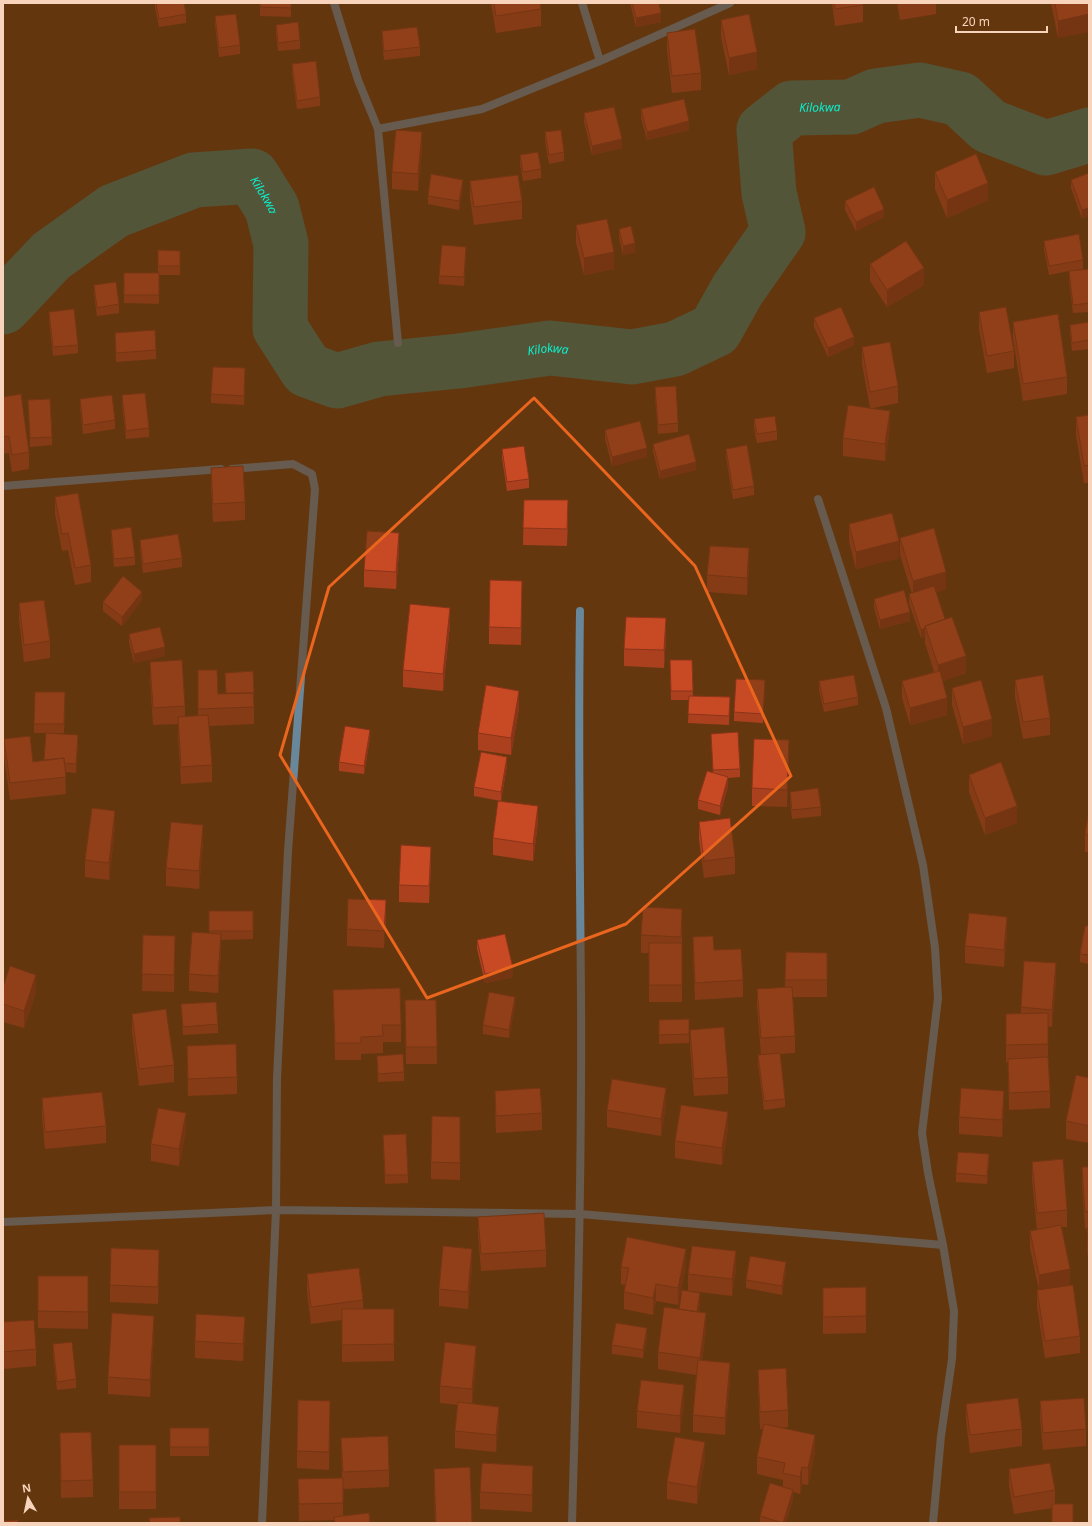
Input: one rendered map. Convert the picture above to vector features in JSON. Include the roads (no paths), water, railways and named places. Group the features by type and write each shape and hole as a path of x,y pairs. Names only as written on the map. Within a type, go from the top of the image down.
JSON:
{"street":[{"path":"334,3 358,80 378,129 398,343"},
{"path":"582,3 600,61"},
{"path":"378,129 482,109 600,61 730,3"},
{"path":"3,486 293,464 312,474 315,489 288,851 278,1054 276,1210 262,1523"},
{"path":"818,500 886,708 923,865 935,948 938,998 922,1133 954,1311 952,1359 941,1436 933,1523"},
{"path":"572,1523 580,1214 581,996 578,712 580,611"},
{"path":"3,1222 276,1210 580,1214 943,1245"}],"waterway":[{"name":"Kilokwa","path":"3,307 51,256 114,211 194,180 252,176 272,208 281,244 280,328 307,370 337,381 379,369 459,361 550,348 632,357 675,349 715,330 738,289 778,232 769,193 764,130 792,108 851,107 876,96 920,90 960,99 989,126 1046,148 1089,135"}]}
